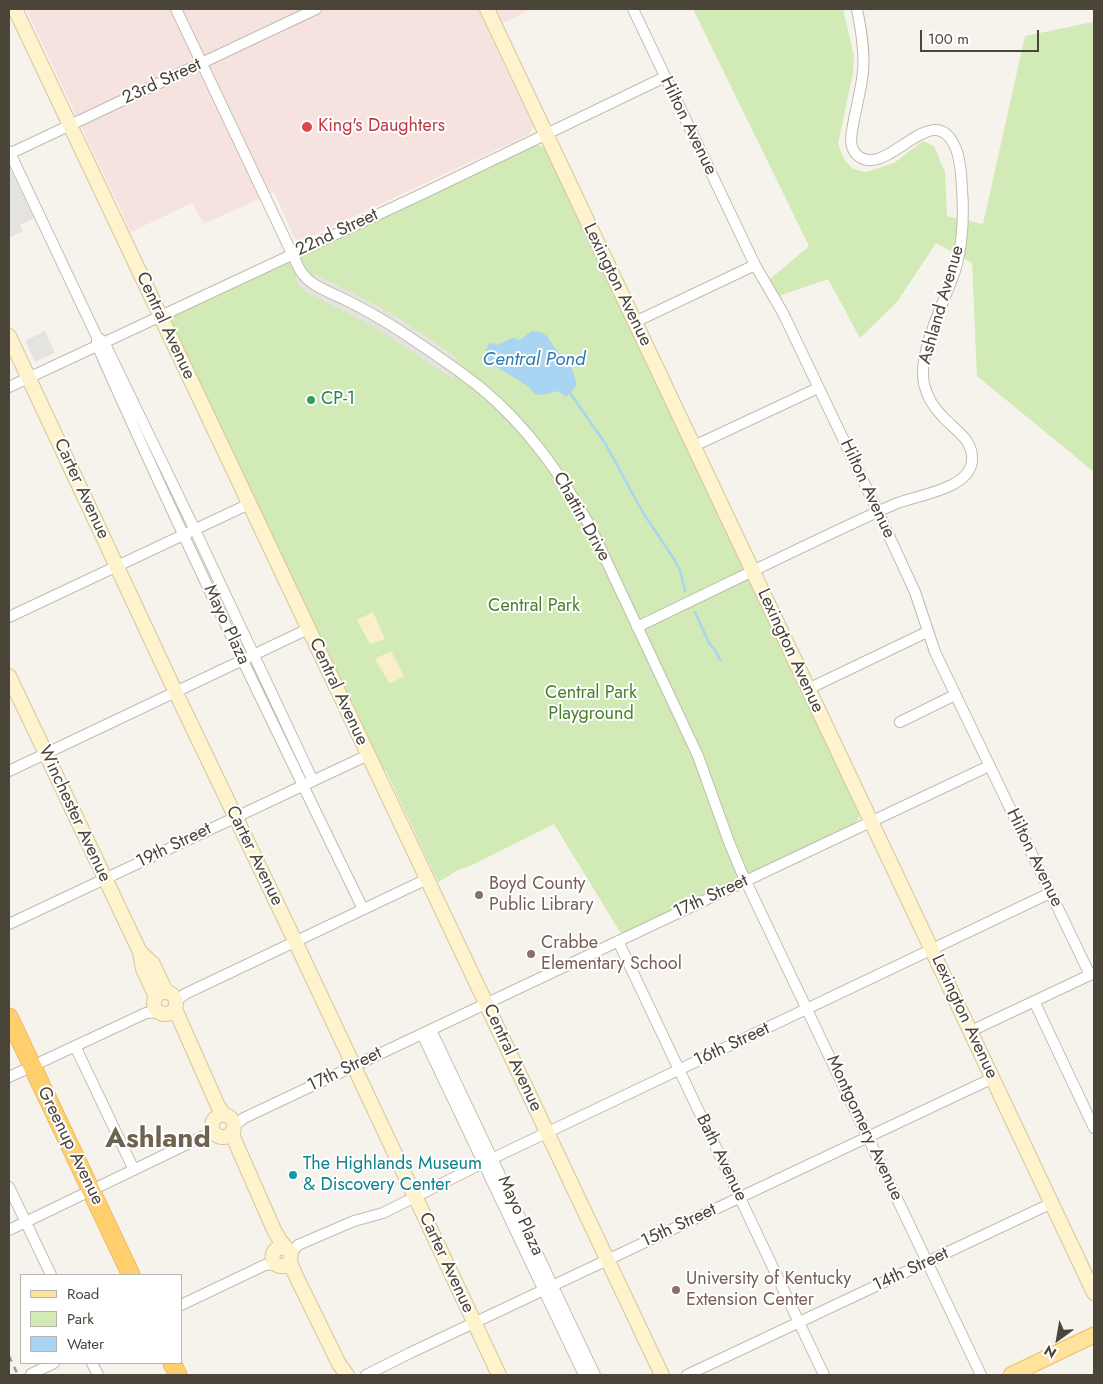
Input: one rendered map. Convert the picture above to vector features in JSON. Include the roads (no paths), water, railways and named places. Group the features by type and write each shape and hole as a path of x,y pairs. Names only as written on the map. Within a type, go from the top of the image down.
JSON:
{"highway":[{"name":"Greenup Avenue","path":"9,1017 131,1274"}],"main road":[{"path":"1011,1375 1094,1335"}],"street":[{"name":"Central Avenue","path":"15,9 662,1375"},
{"path":"176,9 292,254"},
{"name":"23rd Street","path":"9,153 316,9"},
{"name":"Lexington Avenue","path":"487,9 1094,1293"},
{"name":"Hilton Avenue","path":"633,9 755,264 783,313 878,512 915,592 935,652 1050,893 1092,974"},
{"name":"Ashland Avenue","path":"637,627 898,503 952,486 961,480 972,462 970,447 965,438 934,407 926,389 923,371 930,337 955,271 964,215 958,153 952,141 946,135 936,130 924,132 912,138 887,156 870,159 863,158 853,149 851,136 863,73 857,9"},
{"name":"22nd Street","path":"9,387 99,341 161,316 665,77"},
{"name":"Mayo Plaza","path":"9,153 99,341 195,530 313,781"},
{"name":"Chattin Drive","path":"292,254 301,271 309,280 372,314 448,363 482,390 519,425 554,467 591,528 698,756 729,842 746,880"},
{"path":"635,322 755,264"},
{"name":"Carter Avenue","path":"9,336 499,1375"},
{"name":"Mayo Plaza","path":"99,341 134,431 363,909"},
{"path":"694,446 818,388"},
{"path":"9,617 249,504"},
{"path":"9,771 308,629"},
{"path":"808,689 928,632"},
{"name":"Winchester Avenue","path":"9,676 140,952 143,969 166,1003 218,1106 224,1126 234,1139 274,1230 279,1258 303,1304 332,1368 333,1375"},
{"path":"900,722 955,695"},
{"name":"19th Street","path":"9,924 368,755"},
{"name":"17th Street","path":"9,1230 224,1126 989,766"},
{"path":"9,1077 427,879"},
{"name":"Montgomery Avenue","path":"746,880 981,1375"},
{"name":"16th Street","path":"279,1258 298,1245 354,1221 383,1213 547,1132 1050,893"},
{"name":"Bath Avenue","path":"618,941 824,1375"},
{"path":"971,1031 1092,974"},
{"path":"1034,1001 1094,1128"},
{"name":"Mayo Plaza","path":"426,1032 493,1158 595,1375"},
{"name":"Mayo Plaza","path":"426,1032 483,1163 584,1375"},
{"path":"75,1046 134,1170"},
{"name":"15th Street","path":"366,1375 474,1322 993,1078"},
{"path":"9,1187 51,1274"},
{"name":"14th Street","path":"687,1375 1052,1203"},
{"path":"182,1305 279,1258"},
{"name":"Winchester Avenue","path":"279,1258 294,1272 329,1345 339,1364 348,1375"},
{"path":"31,1374 52,1364"},
{"path":"340,1375 348,1375"}],"water":[{"name":"Central Pond","path":"532,331 540,332 547,336 572,369 577,385 566,397 558,391 543,395 535,394 529,387 489,362 486,350 488,344 497,345 512,338 520,340"}],"waterway":[{"path":"570,393 605,443 642,511 674,559 680,570 685,591"},
{"path":"695,612 709,643 720,660"}],"railway":[{"path":"9,1356 18,1375"}],"place":[{"name":"King's Daughters","path":"307,127"},
{"name":"CP-1","path":"311,400"},
{"name":"Boyd County Public Library","path":"479,895"},
{"name":"Crabbe Elementary School","path":"531,954"},
{"name":"The Highlands Museum & Discovery Center","path":"293,1175"},
{"name":"University of Kentucky Extension Center","path":"676,1290"}],"district":[{"name":"Ashland","path":"158,1140"}],"park label":[{"name":"Central Park","path":"534,607"},
{"name":"Central Park Playground","path":"591,704"}]}
